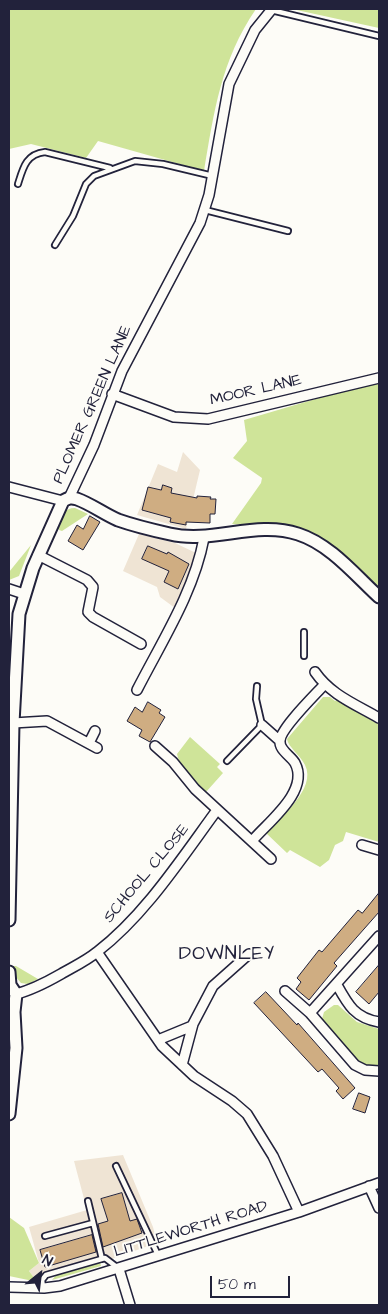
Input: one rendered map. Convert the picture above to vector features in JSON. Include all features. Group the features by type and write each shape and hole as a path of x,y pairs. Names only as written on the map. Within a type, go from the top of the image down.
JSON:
{"street":[{"name":"PLOMER GREEN LANE","path":"9,920 16,641 24,594 38,555 94,445 112,394 186,252 205,210 229,84 255,30 271,9"},
{"name":"MOOR LANE","path":"112,394 174,417 208,418 379,378"},
{"path":"9,487 66,499 77,499 102,512 139,527 180,537 204,538 233,532 275,530 300,534 336,558 379,597"},
{"path":"137,690 186,593 200,558 204,538"},
{"path":"38,555 87,580 93,587 88,612 93,617 141,644"},
{"path":"9,589 24,594"},
{"path":"314,671 324,685 338,696 379,718"},
{"path":"280,741 286,730 324,685"},
{"path":"13,723 46,721 98,748"},
{"path":"252,841 296,788 298,771 295,763 281,746 280,741 262,725"},
{"path":"89,743 95,731"},
{"path":"155,746 173,762 195,789 271,859"},
{"name":"SCHOOL CLOSE","path":"12,993 26,992 97,952 137,913 177,865 217,810"},
{"path":"362,846 379,850"},
{"path":"310,1012 337,985 379,936"},
{"path":"97,952 158,1040 182,1065 247,1114 273,1156 299,1212"},
{"path":"182,1065 192,1026 213,986 249,954"},
{"path":"9,972 14,1012 16,1061 9,1114"},
{"path":"337,985 348,1005 356,1014 367,1020 379,1022"},
{"path":"285,991 310,1012 355,1065 365,1070 379,1071"},
{"path":"158,1040 192,1026"},
{"name":"LITTLEWORTH ROAD","path":"9,1287 44,1288 119,1269 299,1212 379,1183"},
{"path":"369,1186 379,1208"},
{"path":"119,1269 130,1305"}],"lane":[{"path":"271,9 379,36"},
{"path":"18,184 24,164 39,153 111,168"},
{"path":"55,245 72,216 86,184 94,176 111,168 135,161 163,164 213,176"},
{"path":"205,210 288,231"},
{"path":"304,632 304,656"},
{"path":"227,761 262,725 256,699 257,686"},
{"path":"116,1166 159,1256"},
{"path":"88,1201 102,1259"},
{"path":"45,1236 93,1223"},
{"path":"44,1288 42,1280 46,1275 102,1259 112,1261 119,1269"}],"shaded area":[{"path":"183,452 200,470 186,529 137,515 158,464 177,472"},
{"path":"139,534 175,543 196,553 197,557 175,608 160,597 157,587 123,571"},
{"path":"123,1155 153,1227 157,1243 103,1262 39,1280 35,1279 29,1271 39,1263 29,1227 87,1210 74,1161"}],"green space":[{"path":"9,9 256,9 244,28 227,67 211,128 204,171 98,141 86,158 31,144 9,149"},
{"path":"292,9 379,9 379,28"},
{"path":"379,378 379,588 341,553 309,531 282,524 232,524 261,483 262,478 233,458 247,441 244,420 370,383"},
{"path":"75,508 88,514 62,531 59,530 57,525 63,513 68,509"},
{"path":"31,545 19,576 9,580 9,572"},
{"path":"323,697 337,700 375,722 379,718 379,842 346,832 343,841 335,845 329,860 320,867 290,850 287,853 266,833 288,811 302,793 306,784 307,774 305,765 287,739"},
{"path":"190,737 220,764 217,767 223,773 206,792 188,775 181,765 177,754"},
{"path":"13,966 38,979 28,984 21,983 15,976"},
{"path":"334,1005 338,1005 357,1022 379,1029 379,1067 367,1069 361,1065 326,1025 322,1019 324,1012"},
{"path":"9,1217 24,1228 39,1263 29,1271 35,1279 33,1281 9,1276"},
{"path":"100,1262 101,1266 52,1280 57,1274"}],"building":[{"path":"163,485 172,488 171,493 197,498 197,496 216,499 215,514 210,514 210,523 186,522 186,525 170,522 171,518 142,510 148,487 161,490"},
{"path":"90,516 100,522 83,550 68,541 77,525 83,529"},
{"path":"148,546 167,554 168,552 189,564 178,589 164,582 169,571 142,559"},
{"path":"148,702 161,710 159,713 165,717 150,742 139,736 142,730 127,721 135,707 142,712"},
{"path":"379,893 379,912 334,963 337,966 309,1000 296,989 301,982 297,978 319,950 322,952 358,910 362,913"},
{"path":"379,965 379,992 369,1004 356,992"},
{"path":"266,992 297,1025 298,1023 355,1088 343,1099 336,1091 339,1088 322,1069 318,1072 254,1003"},
{"path":"359,1093 370,1097 365,1113 353,1109"},
{"path":"122,1193 130,1221 137,1219 142,1233 103,1247 98,1224 108,1221 101,1199"},
{"path":"92,1235 96,1252 45,1267 40,1250"}],"district":[{"name":"DOWNLEY","path":"227,955"}]}
